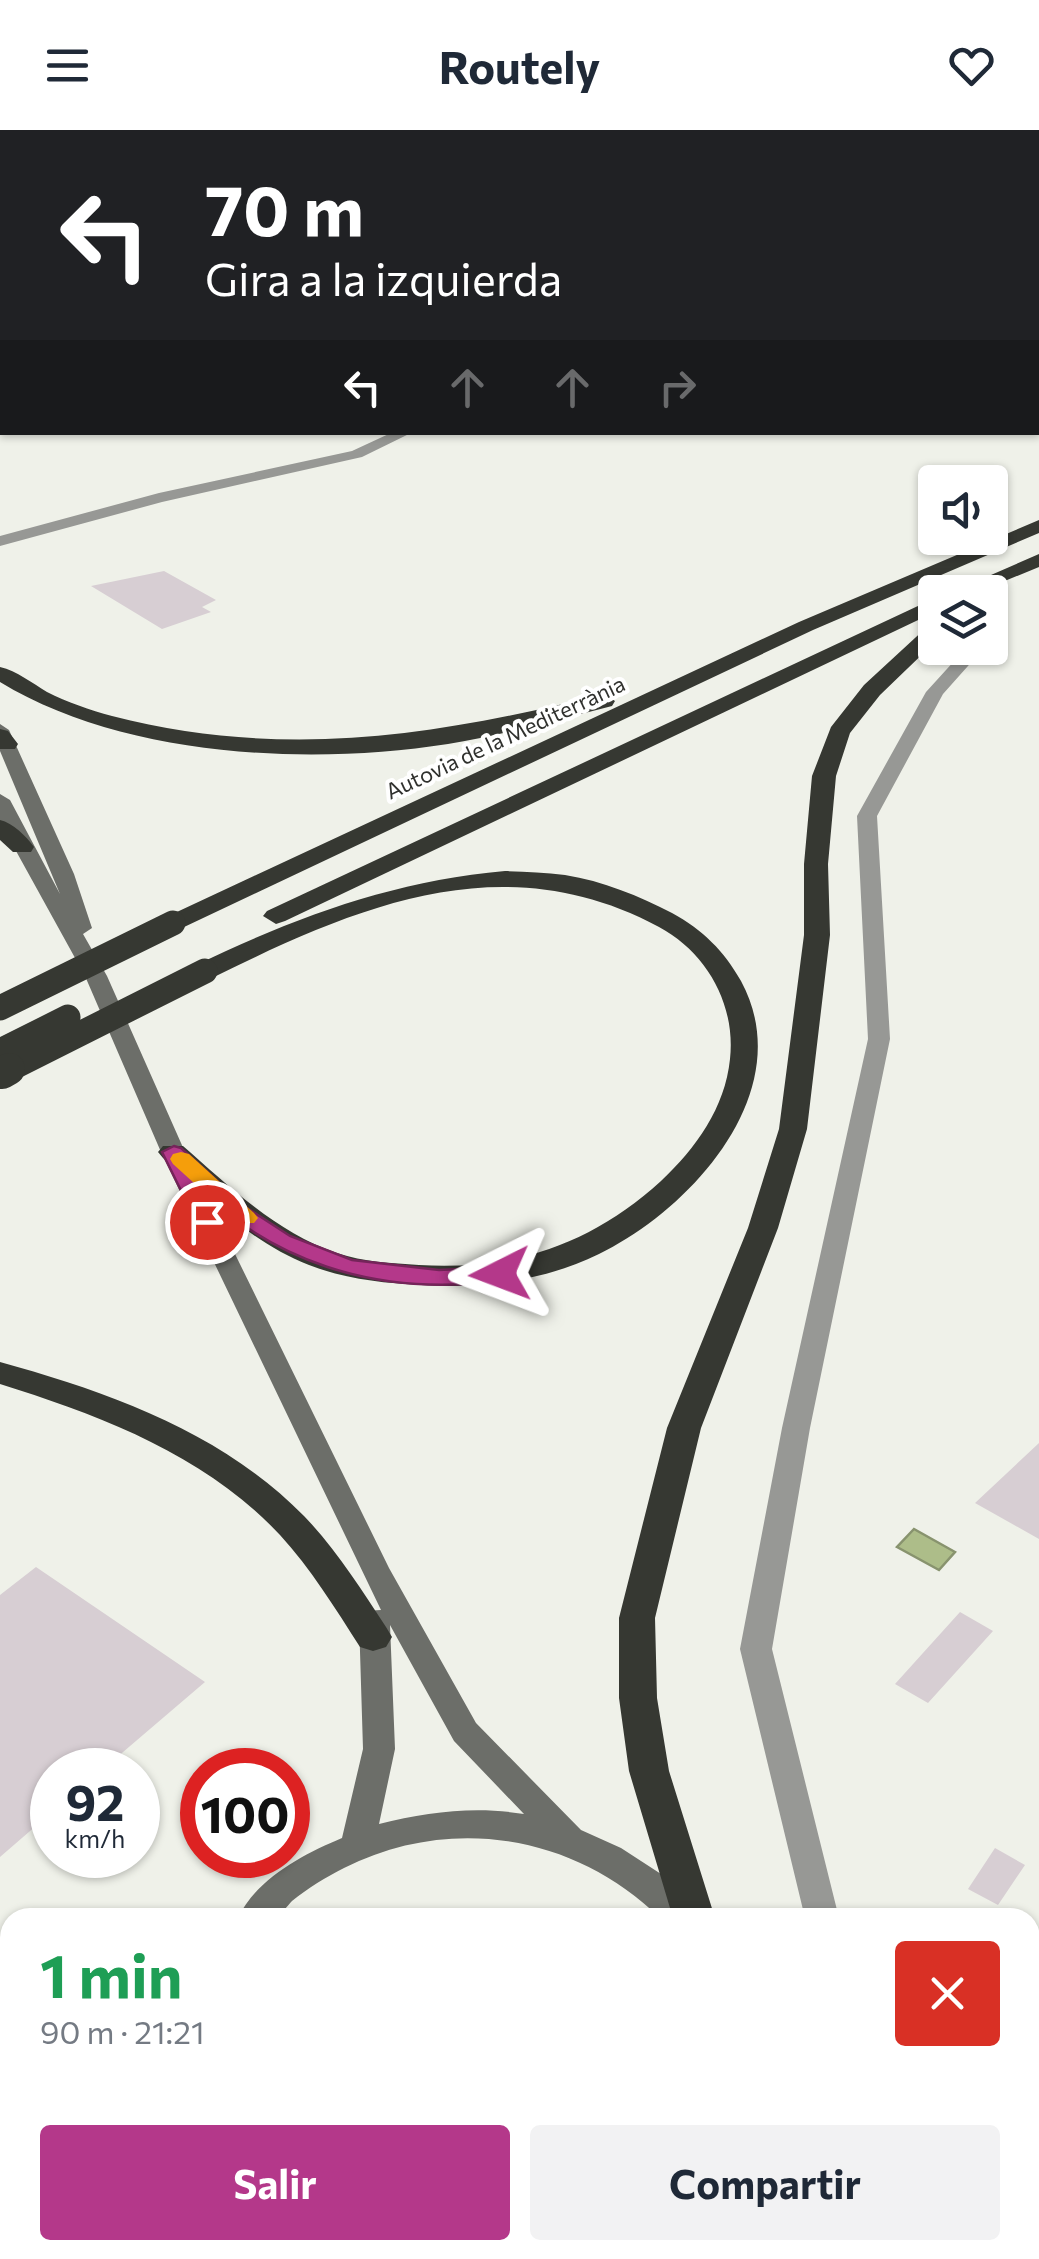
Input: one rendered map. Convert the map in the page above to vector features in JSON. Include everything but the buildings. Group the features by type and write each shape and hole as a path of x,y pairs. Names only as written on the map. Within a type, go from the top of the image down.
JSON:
{"highway":[{"name":"Autovia de la Mediterrània","path":"0,1008 168,916 806,626 1039,526"},
{"path":"1003,575 1039,560"},
{"path":"1008,590 1039,575"},
{"path":"2,1062 918,612"},
{"path":"0,984 168,916 604,701 740,642 806,626"},
{"path":"691,1908 648,1771 638,1698 637,1618 684,1428 763,1228 793,1129 817,935 816,864 824,776 839,732 872,690 918,646"},
{"path":"0,673 53,703 112,722 186,736 264,744 340,745 433,739 493,729 604,701"},
{"path":"0,827 22,847"},
{"path":"174,1152 239,1213 267,1232 348,1268 439,1278 500,1274 562,1261 608,1239 662,1198 710,1147 736,1102 746,1056 733,993 723,969 703,943 661,915 624,898 527,878 440,882 395,893 199,964"},
{"path":"0,1373 58,1391 150,1428 222,1466 288,1522 326,1565 374,1637"}],"street":[{"path":"0,540 159,498 357,454 399,435"},
{"path":"820,1908 756,1649 796,1428 880,1039 867,816 935,692 960,665"},
{"path":"2,736 64,874 96,976"},
{"path":"0,800 22,847 96,976 174,1152 374,1569 465,1732 568,1838"},
{"path":"358,1844 378,1750 374,1569"},
{"path":"265,1908 305,1872 358,1844 428,1825 499,1822 568,1838 618,1860 675,1908"}],"shaded area":[{"path":"914,1529 955,1552 939,1570 897,1547"}],"slow traffic":[{"path":"181,1159 246,1218"}],"route":[{"path":"207,1222 174,1152 239,1213 282,1242 348,1268 439,1278 500,1274"}]}
